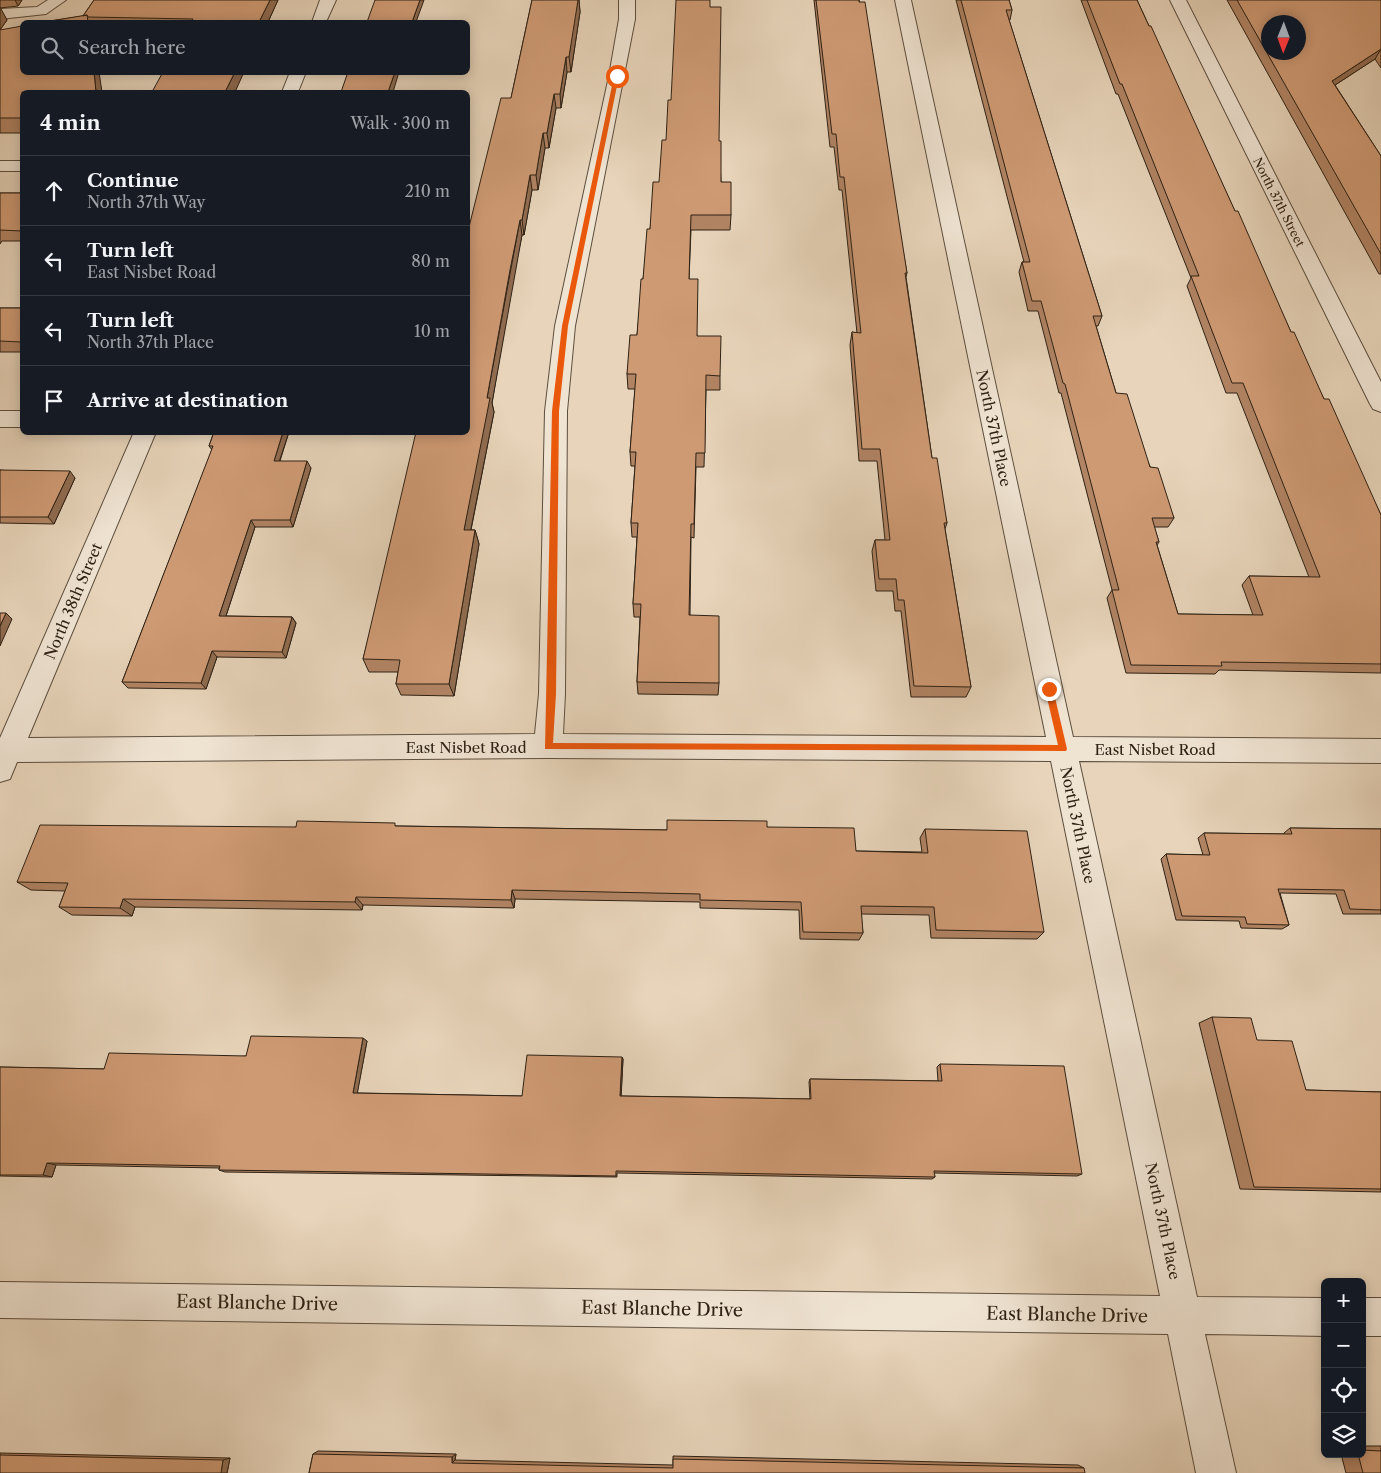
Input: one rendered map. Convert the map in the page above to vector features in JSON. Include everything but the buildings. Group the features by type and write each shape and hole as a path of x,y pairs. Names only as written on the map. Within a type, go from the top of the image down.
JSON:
{"street":[{"path":"0,14 41,11 58,0"},
{"path":"319,20 328,0"},
{"path":"548,746 552,684 556,411 565,326 617,76 627,18 627,0"},
{"name":"North 37th Place","path":"903,0 1216,1473"},
{"name":"North 37th Street","path":"1178,0 1381,404"},
{"path":"291,90 297,75"},
{"path":"0,166 20,166"},
{"path":"0,418 20,418"},
{"name":"North 38th Street","path":"3,756 144,435"},
{"name":"East Nisbet Road","path":"3,756 548,746 1381,751"},
{"name":"East Blanche Drive","path":"0,1300 1321,1317"},
{"path":"1366,1317 1381,1317"}],"route":[{"path":"617,76 565,326 556,411 552,694 548,746 1063,749 1049,689"}]}
